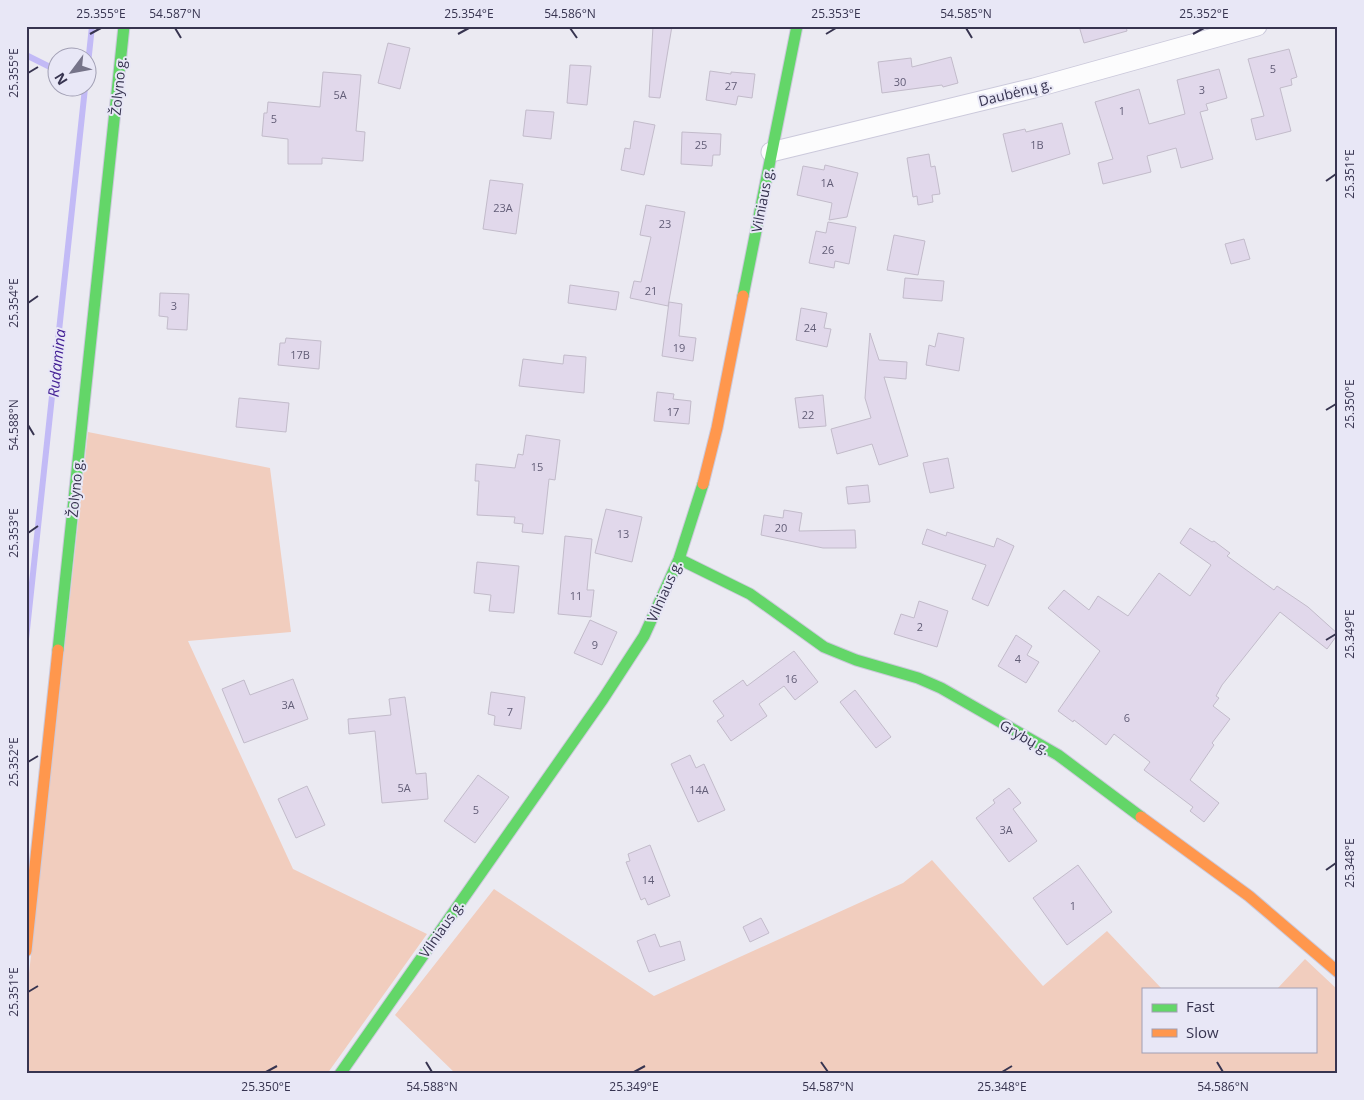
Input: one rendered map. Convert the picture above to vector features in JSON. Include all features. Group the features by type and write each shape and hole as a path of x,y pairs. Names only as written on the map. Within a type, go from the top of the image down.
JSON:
{"street":[{"name":"Žolyno g.","path":"26,951 124,26"},
{"name":"Vilniaus g.","path":"340,1074 603,699 644,636 679,559 700,499 717,428 797,26"},
{"name":"Daubėnų g.","path":"771,152 1034,88 1256,26"},
{"name":"Grybų g.","path":"679,559 750,594 824,647 856,660 918,678 941,688 1058,755 1249,896 1338,972"}],"shaded area":[{"path":"88,432 270,468 291,632 188,641 293,869 427,934 327,1074 26,1074 26,1001"},
{"path":"932,860 1043,986 1107,931 1161,988 1142,988 1142,1052 1316,1052 1316,988 1278,988 1305,959 1338,990 1338,1074 456,1074 395,1015 494,889 654,996 903,883"}],"building":[{"path":"653,26 672,26 660,98 649,97"},
{"path":"1079,26 1126,26 1127,31 1084,43"},
{"path":"388,43 410,48 400,89 378,83"},
{"path":"1289,49 1297,77 1291,79 1292,85 1280,88 1291,131 1256,140 1251,119 1264,116 1248,59"},
{"path":"951,57 958,83 943,87 942,85 882,93 878,62 911,58 912,67"},
{"path":"570,65 591,66 587,105 567,103"},
{"path":"1219,69 1227,98 1206,104 1208,110 1200,112 1213,159 1181,168 1176,148 1147,156 1151,172 1103,184 1098,163 1113,159 1095,102 1139,89 1149,124 1185,114 1177,80"},
{"path":"710,71 731,74 731,72 755,74 752,98 738,96 736,105 706,100"},
{"path":"323,72 361,75 356,131 365,132 363,161 322,158 322,164 288,164 288,139 262,136 264,113 267,113 268,102 320,107"},
{"path":"526,110 554,112 551,139 523,136"},
{"path":"634,121 655,125 644,175 621,170 625,148 630,149"},
{"path":"1062,123 1070,154 1012,172 1003,134 1025,129 1026,132"},
{"path":"682,132 721,134 720,155 713,155 712,166 681,164"},
{"path":"929,154 931,167 935,166 940,194 932,195 933,202 918,205 917,196 913,197 907,158"},
{"path":"825,165 858,173 847,217 829,220 832,203 797,195 803,166 824,170"},
{"path":"490,180 523,184 516,234 483,229"},
{"path":"646,205 685,212 668,306 630,298 634,281 641,282 651,237 640,235"},
{"path":"828,222 856,227 849,264 835,261 834,268 809,263 816,231 826,233"},
{"path":"894,235 925,241 918,275 887,270"},
{"path":"1244,239 1250,259 1231,264 1225,244"},
{"path":"905,278 944,281 942,301 903,298"},
{"path":"570,285 619,292 616,310 568,303"},
{"path":"160,293 189,294 187,330 167,329 168,317 159,316"},
{"path":"669,302 682,304 679,336 696,338 693,361 662,356"},
{"path":"801,308 827,313 824,328 831,329 827,347 796,340"},
{"path":"870,333 879,360 907,362 906,379 884,377 908,456 879,465 872,444 837,454 831,429 871,418 865,398"},
{"path":"938,333 964,338 959,371 926,365 929,345 935,347"},
{"path":"286,338 321,341 319,369 278,365 280,343 285,343"},
{"path":"564,355 586,357 584,393 519,386 523,359 563,364"},
{"path":"657,392 674,394 673,399 691,401 689,424 654,421"},
{"path":"823,395 826,426 799,428 795,398"},
{"path":"239,398 289,403 286,432 236,427"},
{"path":"526,435 560,440 555,480 549,479 543,534 522,532 523,524 514,523 515,517 477,515 479,481 475,481 476,464 515,468 518,454 523,455"},
{"path":"948,458 954,488 930,493 923,463"},
{"path":"868,485 870,502 848,504 846,487"},
{"path":"606,509 642,517 632,562 595,553"},
{"path":"784,510 802,513 799,531 855,530 856,548 823,548 761,535 764,515 783,518"},
{"path":"1190,528 1212,542 1214,541 1230,553 1227,556 1274,590 1277,586 1308,607 1338,634 1327,649 1280,612 1222,685 1216,696 1219,698 1213,706 1230,719 1212,743 1214,745 1190,780 1219,803 1204,822 1190,811 1193,807 1144,770 1150,762 1114,734 1106,745 1074,720 1073,722 1058,711 1100,651 1048,608 1064,590 1089,610 1098,596 1128,616 1159,573 1190,596 1211,565 1180,543"},
{"path":"927,529 946,536 947,532 994,547 997,538 1014,546 988,606 972,599 986,565 922,544"},
{"path":"565,536 592,539 587,590 594,590 591,617 558,614"},
{"path":"477,562 519,566 514,613 489,611 491,595 474,593"},
{"path":"919,601 948,611 937,647 894,634 901,614 914,618"},
{"path":"590,620 617,632 602,665 574,653"},
{"path":"1016,635 1032,646 1027,655 1039,662 1026,683 998,666"},
{"path":"794,651 818,682 795,700 784,686 759,704 767,716 731,741 717,721 724,716 713,701 743,680 747,686"},
{"path":"293,679 308,719 244,743 222,689 244,680 250,695"},
{"path":"855,690 891,737 876,748 840,702"},
{"path":"491,692 525,697 521,729 494,725 495,716 488,714"},
{"path":"405,697 416,774 426,773 428,799 382,803 375,731 349,734 348,719 391,715 389,699"},
{"path":"690,755 696,768 704,764 725,810 698,822 671,764"},
{"path":"478,775 509,797 475,843 444,821"},
{"path":"307,786 325,825 296,838 278,799"},
{"path":"1009,788 1021,803 1013,809 1037,841 1009,862 976,818 995,803 993,800"},
{"path":"650,845 670,896 648,905 645,898 641,900 626,862 630,861 628,854"},
{"path":"1078,865 1112,912 1067,945 1033,898"},
{"path":"761,918 769,933 750,942 743,927"},
{"path":"655,934 660,947 680,941 685,960 649,972 637,941"}],"waterway":[{"name":"Rudamina","path":"90,48 92,26"},
{"path":"26,55 48,66"},
{"name":"Rudamina","path":"26,639 84,98"}],"traffic: fast":[{"path":"58,650 124,26"},
{"path":"743,296 797,26"},
{"path":"340,1074 603,699 644,636 679,559 703,484"},
{"path":"679,559 750,594 824,647 856,660 918,678 941,688 1058,755 1141,817"}],"traffic: slow":[{"path":"703,484 717,428 743,296"},
{"path":"26,951 58,650"},
{"path":"1141,817 1249,896 1338,972"}]}
